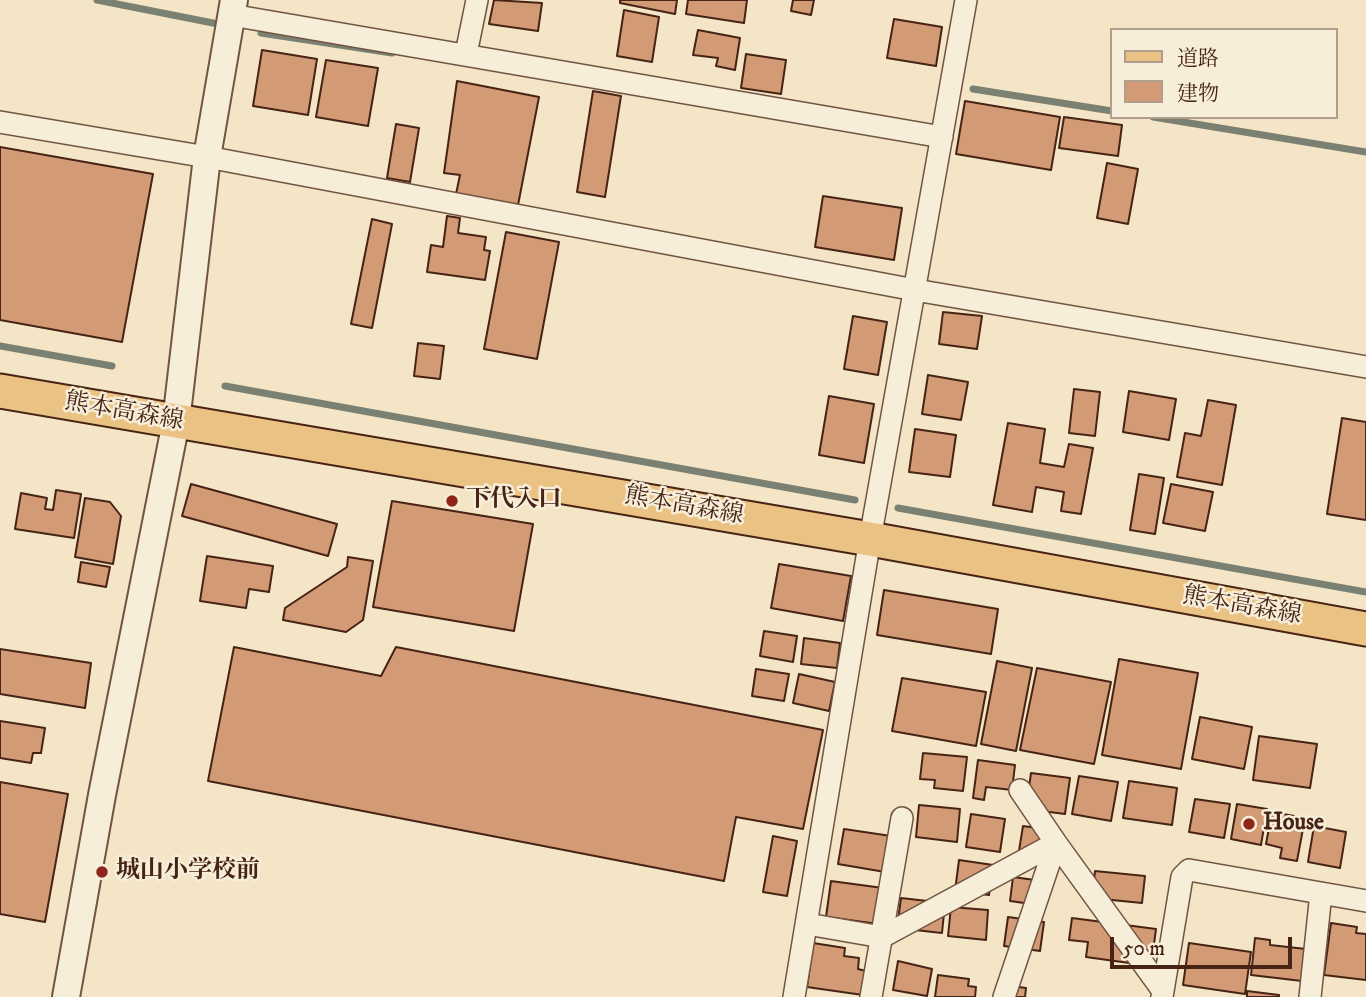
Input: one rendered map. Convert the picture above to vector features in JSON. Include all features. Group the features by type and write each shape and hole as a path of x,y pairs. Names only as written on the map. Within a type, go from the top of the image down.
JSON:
{"main road":[{"name":"熊本高森線","path":"0,391 870,539 1366,629"}],"street":[{"path":"466,54 477,0"},
{"path":"794,997 870,539 966,0"},
{"path":"66,997 102,795 176,422 207,157 232,8 466,54 942,137"},
{"path":"0,122 207,157 915,290 1366,367"},
{"path":"1020,790 1163,994"},
{"path":"872,997 902,818"},
{"path":"807,924 882,937 1056,844"},
{"path":"1004,997 1056,844"},
{"path":"1163,994 1182,877 1189,870 1366,901"},
{"path":"1310,997 1321,893"}],"building":[{"path":"494,0 542,3 538,31 489,24"},
{"path":"620,0 677,0 675,14 620,3"},
{"path":"688,0 747,0 744,23 686,14"},
{"path":"793,0 814,0 811,15 791,11"},
{"path":"624,10 659,17 652,62 617,56"},
{"path":"894,19 942,27 936,66 887,58"},
{"path":"698,30 740,38 735,70 716,66 718,58 693,55"},
{"path":"262,50 317,59 308,115 253,106"},
{"path":"746,54 786,60 781,94 741,88"},
{"path":"326,60 378,68 368,126 316,117"},
{"path":"457,81 539,97 518,205 456,194 460,175 444,173"},
{"path":"593,91 621,96 605,197 577,192"},
{"path":"965,101 1060,117 1051,170 956,154"},
{"path":"1064,117 1122,125 1118,156 1059,148"},
{"path":"396,124 419,128 410,182 387,178"},
{"path":"0,147 153,174 122,342 0,320"},
{"path":"1107,163 1138,169 1128,224 1097,218"},
{"path":"823,196 902,208 894,260 815,247"},
{"path":"447,216 460,218 458,233 486,237 484,250 490,251 485,280 427,272 431,245 443,247"},
{"path":"372,219 392,224 372,328 351,324"},
{"path":"506,232 559,242 537,359 484,349"},
{"path":"943,312 982,316 977,349 939,344"},
{"path":"853,316 887,322 878,375 844,369"},
{"path":"418,343 444,346 440,379 414,376"},
{"path":"928,375 968,382 961,420 922,414"},
{"path":"1074,389 1100,392 1095,436 1069,433"},
{"path":"1129,391 1176,399 1169,440 1123,432"},
{"path":"829,396 874,404 864,463 819,455"},
{"path":"1208,400 1236,405 1222,485 1177,477 1185,433 1201,436"},
{"path":"1342,418 1366,422 1366,520 1327,514"},
{"path":"1008,423 1045,429 1040,463 1064,467 1069,444 1093,448 1081,514 1061,511 1064,492 1036,487 1032,512 993,505"},
{"path":"915,429 956,435 950,477 909,472"},
{"path":"1139,474 1164,478 1155,534 1130,530"},
{"path":"191,484 337,524 328,556 182,516"},
{"path":"1171,484 1213,492 1205,531 1163,523"},
{"path":"56,490 81,494 74,538 15,529 21,493 47,498 45,509 53,510"},
{"path":"85,498 110,502 121,516 113,564 75,557"},
{"path":"392,501 533,524 514,631 373,607"},
{"path":"207,556 273,566 269,592 249,589 246,608 200,601"},
{"path":"348,557 373,561 363,620 346,632 283,620 285,608 347,567"},
{"path":"81,562 110,567 106,587 78,582"},
{"path":"779,564 851,576 843,621 771,608"},
{"path":"884,590 998,609 991,654 877,635"},
{"path":"764,631 797,636 793,662 760,656"},
{"path":"804,638 840,643 837,668 801,664"},
{"path":"234,647 381,676 396,647 823,730 803,829 736,817 724,881 208,781"},
{"path":"0,649 91,663 85,708 0,694"},
{"path":"1119,659 1198,673 1181,769 1102,755"},
{"path":"997,661 1032,668 1016,751 981,744"},
{"path":"1037,668 1111,682 1094,764 1020,750"},
{"path":"756,669 789,674 784,701 752,696"},
{"path":"799,674 835,682 829,711 793,703"},
{"path":"902,678 986,692 976,746 892,731"},
{"path":"1200,717 1252,727 1244,769 1192,759"},
{"path":"0,721 45,728 41,753 33,753 31,763 0,758"},
{"path":"1259,736 1317,744 1310,788 1253,780"},
{"path":"923,753 967,757 963,791 934,788 935,780 920,779"},
{"path":"978,760 1015,765 1012,790 986,787 984,800 973,798"},
{"path":"1031,773 1070,778 1065,814 1026,809"},
{"path":"1079,776 1118,782 1111,821 1072,814"},
{"path":"1129,781 1177,788 1172,825 1123,818"},
{"path":"0,782 68,794 45,922 0,914"},
{"path":"1195,799 1230,804 1224,838 1189,832"},
{"name":"House","path":"1237,804 1267,809 1261,845 1231,839"},
{"path":"919,805 960,809 957,842 916,837"},
{"path":"1272,812 1305,818 1297,861 1280,858 1282,848 1266,844"},
{"path":"971,814 1005,819 1000,852 966,847"},
{"path":"1023,826 1058,831 1053,868 1017,863"},
{"path":"1314,826 1346,832 1340,868 1308,862"},
{"path":"844,829 891,836 885,872 838,864"},
{"path":"773,836 797,841 787,896 763,892"},
{"path":"959,860 993,865 989,895 955,891"},
{"path":"1095,871 1145,876 1142,903 1092,898"},
{"path":"1013,877 1049,882 1045,906 1010,901"},
{"path":"831,881 883,888 879,924 826,917"},
{"path":"901,898 945,903 942,933 897,928"},
{"path":"951,907 988,910 986,940 948,936"},
{"path":"1008,917 1044,922 1040,951 1004,946"},
{"path":"1072,918 1156,929 1151,966 1086,957 1088,942 1069,940"},
{"path":"1331,923 1357,927 1356,933 1366,934 1366,980 1324,975"},
{"path":"1255,938 1270,940 1270,945 1306,949 1302,981 1251,975"},
{"path":"813,943 845,948 844,956 859,958 858,969 866,971 863,995 807,987"},
{"path":"1189,943 1251,952 1245,994 1183,985"},
{"path":"898,961 932,969 927,996 893,990"},
{"path":"938,975 969,979 968,986 976,987 975,997 935,997"},
{"path":"997,984 1026,988 1025,997 996,997"},
{"path":"1247,991 1279,995 1279,997 1247,997"}],"waterway":[{"path":"97,0 218,24"},
{"path":"261,33 392,53"},
{"path":"973,89 1110,111"},
{"path":"1165,119 1366,152"},
{"path":"0,346 112,366"},
{"path":"225,386 855,500"},
{"path":"898,508 1366,592"}],"place":[{"name":"下代入口","path":"452,501"},
{"name":"House","path":"1249,824"},
{"name":"城山小学校前","path":"102,872"}]}
